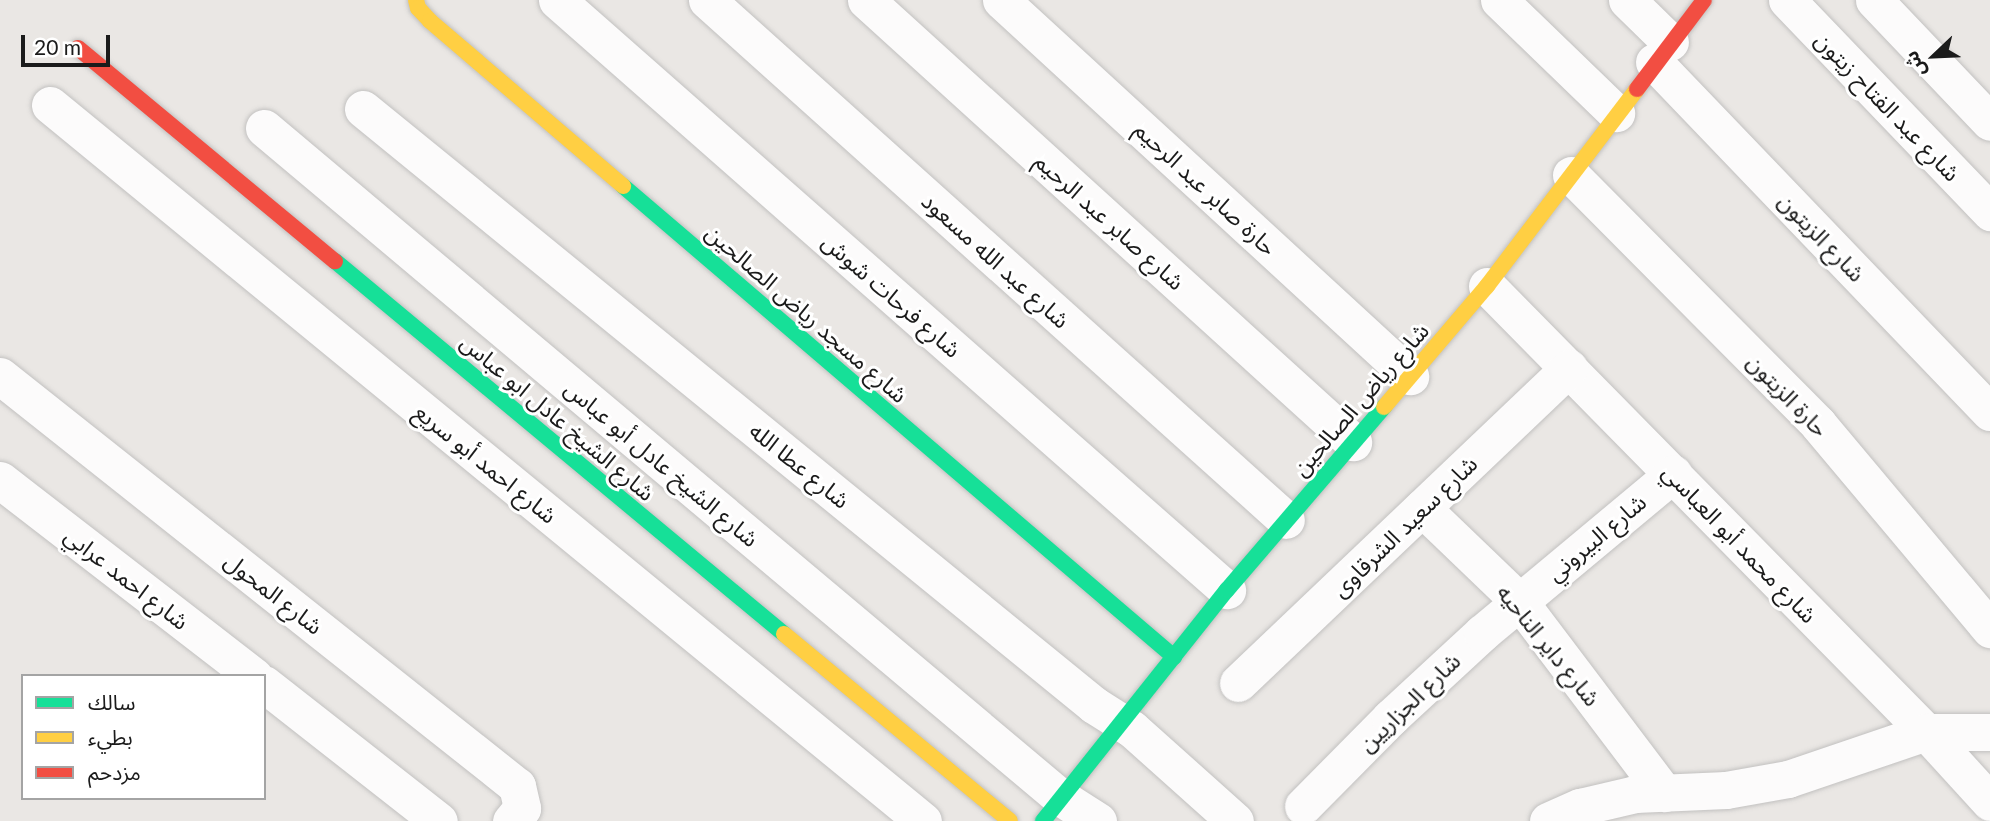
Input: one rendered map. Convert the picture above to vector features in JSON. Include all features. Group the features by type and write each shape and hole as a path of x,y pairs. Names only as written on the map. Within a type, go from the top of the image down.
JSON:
{"street":[{"name":"شارع مسجد رياض الصالحين","path":"416,0 418,8 430,21 1174,657"},
{"name":"شارع فرحات شوش","path":"557,0 1227,590"},
{"name":"شارع عبد الله مسعود","path":"707,0 1286,520"},
{"name":"شارع صابر عبد الرحيم","path":"866,0 1353,442"},
{"name":"حارة صابر عبد الرحيم","path":"1001,0 1410,376"},
{"path":"1499,0 1616,113"},
{"name":"شارع الزيتون","path":"1627,0 1662,52 1990,412"},
{"name":"شارع رياض الصالحين","path":"1051,809 1227,590 1487,286 1704,0"},
{"name":"شارع عبد الفتاح زيتون","path":"1787,0 1990,212"},
{"path":"1874,0 1990,122"},
{"name":"شارع الشيخ عادل ابو عباس","path":"78,48 1010,821"},
{"name":"شارع احمد أبو سريع","path":"50,105 923,821"},
{"name":"شارع عطا الله","path":"363,109 1094,705 1121,723 1235,821"},
{"name":"شارع الشيخ عادل أبو عباس","path":"264,128 1051,809 1098,821"},
{"name":"حارة الزيتون","path":"1571,175 1818,424 1990,629"},
{"name":"شارع محمد أبو العباسي","path":"1487,286 1926,732 1990,802"},
{"name":"شارع سعيد الشرقاوى","path":"1238,683 1569,368"},
{"name":"شارع المحول","path":"0,376 517,786 522,808 511,821"},
{"name":"شارع البيروني","path":"1519,601 1673,474"},
{"name":"شارع احمد عرابي","path":"0,480 251,674"},
{"name":"شارع داير الناحيه","path":"1422,508 1519,601 1664,793"},
{"name":"شارع الجزاريين","path":"1303,806 1390,718 1519,601"},
{"path":"266,686 439,821"},
{"path":"1548,821 1580,807 1635,794 1726,790 1788,779 1926,732 1990,732"}],"traffic: fast":[{"path":"623,186 1174,657"},
{"path":"335,261 784,634"},
{"path":"1043,821 1227,590 1384,407"}],"traffic: slow":[{"path":"416,0 418,8 430,21 623,186"},
{"path":"1384,407 1487,286 1637,89"},
{"path":"784,634 1010,821"}],"traffic: jam":[{"path":"1637,89 1704,0"},
{"path":"78,48 335,261"}]}
